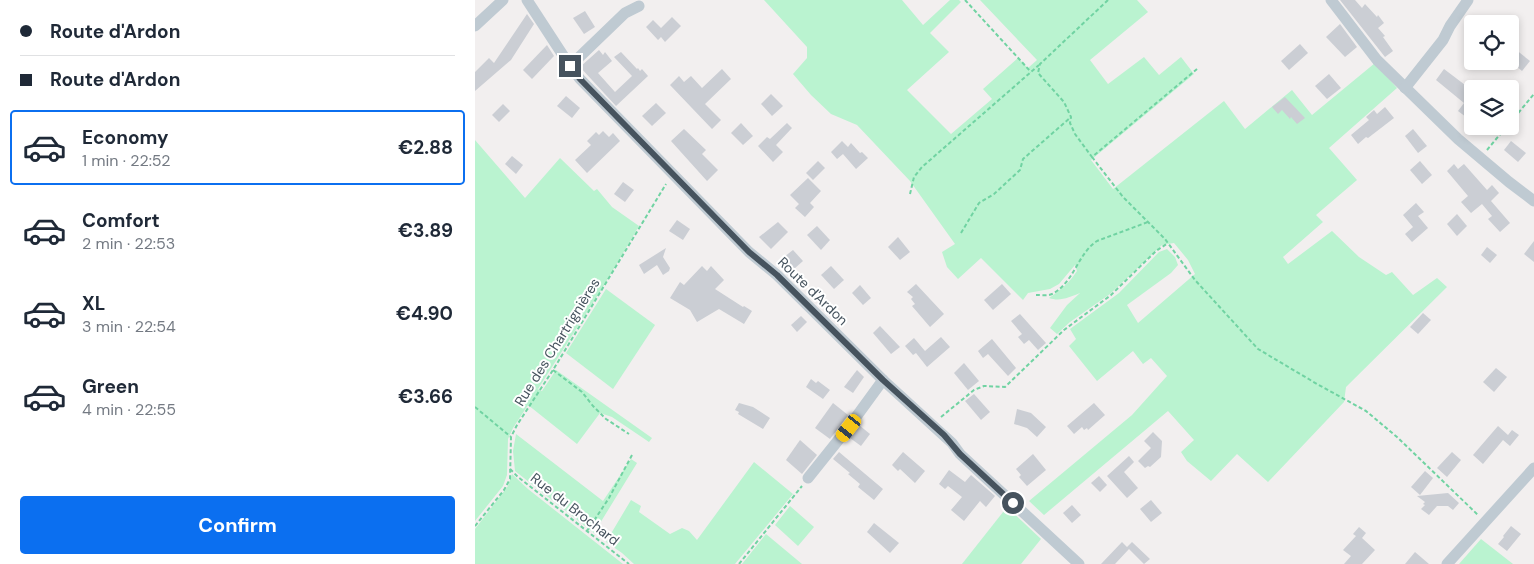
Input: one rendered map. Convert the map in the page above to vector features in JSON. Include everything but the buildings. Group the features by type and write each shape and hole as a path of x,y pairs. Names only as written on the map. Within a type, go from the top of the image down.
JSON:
{"street":[{"path":"475,26 503,0"},
{"name":"Route d'Ardon","path":"527,0 580,79 673,172 749,252 777,275 883,380 952,443 960,454 1079,564"},
{"path":"1331,0 1377,60 1405,88 1458,139 1534,201"},
{"path":"1405,88 1443,40 1468,0"},
{"path":"570,66 625,14 639,6"},
{"path":"808,478 849,428 883,380"},
{"path":"1447,564 1534,468"}],"path":[{"path":"965,0 1031,72"},
{"path":"909,194 914,177 922,167 1040,64 1109,0"},
{"path":"1040,64 1038,73 1064,102 1071,117 1070,124 1075,134 1092,157 1123,197 1168,243 1195,280 1258,350 1366,411 1437,475 1485,522"},
{"path":"1092,157 1197,70"},
{"path":"1519,112 1534,94"},
{"path":"961,233 979,203 994,194 1020,170 1023,159 1071,117"},
{"path":"1481,158 1500,135"},
{"name":"Rue des Chartrignières","path":"475,526 505,490 510,479 511,437 517,425 553,370 673,172"},
{"path":"1036,295 1051,295 1065,283 1090,245 1148,222"},
{"path":"932,425 974,390 984,386 1005,387 1064,330 1111,295 1156,251 1168,243"},
{"path":"553,370 583,392 606,419 629,434"},
{"path":"475,407 511,437"},
{"path":"587,531 609,498 632,455"},
{"name":"Rue du Brochard","path":"510,469 629,564"},
{"path":"739,564 808,478"}],"green space":[{"path":"764,0 902,0 923,25 950,0 959,0 961,2 930,33 949,52 907,90 951,134 992,99 983,89 1018,58 1028,68 1037,60 980,0 1137,0 1148,12 1090,60 1108,84 1144,57 1159,75 1181,57 1194,74 1091,160 1113,189 1224,101 1245,129 1292,90 1312,115 1375,63 1397,88 1329,148 1357,180 1316,215 1323,222 1283,257 1288,264 1332,231 1359,257 1386,275 1392,272 1413,295 1437,278 1447,287 1346,387 1344,402 1268,482 1237,454 1211,481 1187,461 1181,452 1194,440 1168,411 1044,515 1029,501 1132,415 1167,376 1151,358 1143,364 1133,351 1097,381 1069,346 1076,339 1070,329 1119,293 1159,252 1167,249 1175,257 1178,265 1171,273 1127,305 1138,323 1195,274 1188,260 1174,243 1162,245 1110,294 1070,322 1057,334 1050,328 1067,305 1080,293 1061,299 1049,298 1071,279 1077,271 1075,265 1059,284 1050,289 1028,293 1023,300 981,258 958,279 947,267 942,252 955,244 910,181 857,125 831,114 793,74 807,58 807,47"},
{"path":"475,140 525,198 560,158 594,191 597,189 612,207 639,226 603,287 538,389 535,388 542,391 556,370 652,438 649,442 612,417 600,413 577,444 528,405 508,439 507,475 503,486 475,521"},
{"path":"606,289 655,325 613,389 566,353"},
{"path":"516,434 603,501 631,459 637,463 594,533 515,471 513,451"},
{"path":"754,462 793,494 735,564 634,564 606,542 631,500 641,506 639,512 670,534 682,528 689,531 697,540"},
{"path":"512,474 528,489 623,564 475,564 475,529 508,486"},
{"path":"790,506 814,527 798,546 775,525"},
{"path":"1007,507 1041,539 1021,564 962,564"},
{"path":"766,534 802,564 742,564"},
{"path":"1481,539 1513,564 1459,564"}],"route":[{"path":"570,66 580,79 673,172 749,252 777,275 883,380 944,435 960,454 1013,503"}]}
